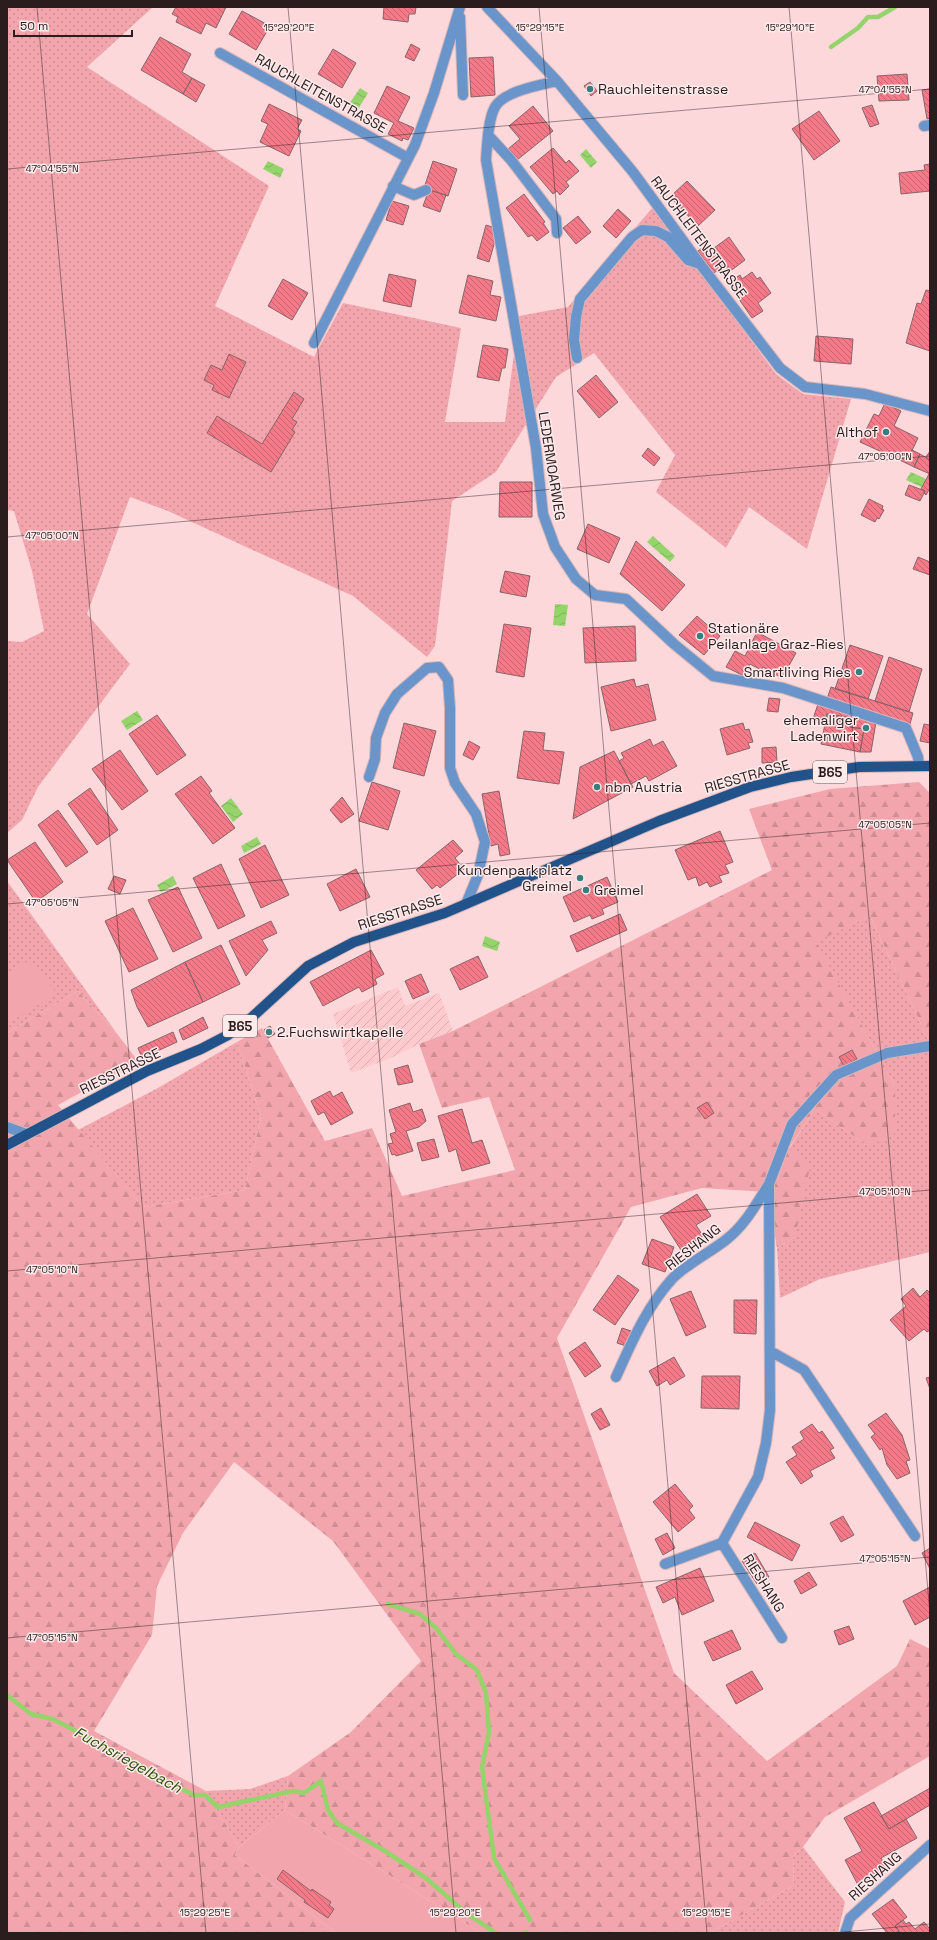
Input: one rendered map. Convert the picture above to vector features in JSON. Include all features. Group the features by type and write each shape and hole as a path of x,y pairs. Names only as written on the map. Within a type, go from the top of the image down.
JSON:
{"main road":[{"name":"RIESSTRASSE","path":"7,1145 147,1071 201,1049 228,1034 250,1019 308,966 354,942 445,913 659,820 750,787 790,777 859,767 930,766"}],"street":[{"name":"RAUCHLEITENSTRASSE","path":"487,7 557,81 633,172 700,264 780,368 805,387 865,394 930,411"},
{"path":"460,8 462,95"},
{"path":"314,343 415,145 434,94 460,8"},
{"name":"RAUCHLEITENSTRASSE","path":"220,54 408,158"},
{"name":"LEDERMOARWEG","path":"557,81 509,94 495,107 488,135 486,160 536,448 543,514 555,547 576,579 595,595 626,600 674,644 713,676 783,688 906,728 918,757 919,766"},
{"path":"488,135 511,160 556,219 557,233"},
{"path":"393,186 414,195 426,190"},
{"path":"577,358 574,340 576,317 580,299 632,237 642,230 656,231 668,237 688,260 700,264"},
{"path":"369,777 375,760 376,738 385,713 397,694 427,668 439,667 448,680 450,708 450,768 455,783 476,814 485,842 478,875 466,904"},
{"name":"RIESHANG","path":"616,1377 640,1324 655,1301 674,1278 728,1238 743,1224 769,1184 792,1124 836,1075 887,1052 930,1046"},
{"path":"7,1127 26,1134"},
{"name":"RIESHANG","path":"769,1184 770,1410 766,1444 758,1477 722,1543 782,1638"},
{"path":"770,1351 804,1370 915,1536"},
{"path":"665,1564 722,1543"},
{"name":"RIESHANG","path":"845,1933 850,1918 930,1845"}],"shaded area":[{"path":"398,987 405,1006 439,993 453,1031 419,1044 391,1058 351,1073 333,1014"}],"green space":[{"path":"7,7 153,7 87,67 269,186 215,306 314,357 343,303 461,328 445,422 505,422 519,316 568,307 653,207 776,374 803,394 851,399 807,549 749,507 726,548 656,492 675,455 594,353 556,377 496,472 452,501 435,646 427,657 353,596 168,511 130,497 87,614 130,664 38,787 22,820 7,833 7,641 22,642 44,631 32,571 14,511 7,510"},
{"path":"919,782 930,793 930,1043 870,916 816,942 895,1086 895,1134 868,1146 815,1109 789,1148 810,1167 795,1237 777,1248 768,1192 702,1188 631,1207 557,1338 674,1673 767,1761 897,1666 910,1639 930,1649 930,1756 825,1817 803,1847 793,1856 794,1885 710,1933 481,1933 285,1810 288,1776 351,1732 421,1661 333,1541 234,1462 183,1533 157,1586 152,1635 94,1731 206,1791 239,1847 235,1855 336,1933 7,1933 7,1033 78,991 118,1035 138,1061 58,1105 143,1207 245,1190 261,1116 237,1042 262,1028 325,1141 372,1128 402,1196 515,1170 489,1097 442,1108 419,1044 453,1031 772,870 749,809 830,789"},
{"path":"7,881 118,1035 78,991 7,1033"},
{"path":"870,916 930,1043 930,1252 820,1279 780,1298 777,1248 795,1237 789,1149 815,1109 868,1146 895,1086 815,941"},
{"path":"28,961 57,993 7,1024 7,973"},
{"path":"237,1042 261,1116 245,1190 143,1207 78,1130 158,1088"},
{"path":"288,1776 285,1810 239,1847 206,1791 250,1789"},
{"path":"285,1810 481,1933 336,1933 235,1855 239,1847"},
{"path":"803,1847 845,1902 838,1933 710,1933 794,1885 793,1856"}],"water":[{"path":"360,88 368,93 358,109 349,104"},
{"path":"586,149 597,162 591,168 580,155"},
{"path":"268,161 284,169 280,178 263,169"},
{"path":"911,472 926,479 922,487 906,480"},
{"path":"653,536 675,556 670,562 647,542"},
{"path":"555,604 568,605 565,626 553,625"},
{"path":"137,711 143,720 127,730 121,721"},
{"path":"231,798 243,814 233,822 221,806"},
{"path":"257,837 261,844 244,853 241,846"},
{"path":"173,876 177,884 161,892 157,885"},
{"path":"485,936 500,942 497,951 482,946"}],"building":[{"path":"176,7 226,7 216,28 206,23 201,34 176,22 178,17 172,14"},
{"path":"384,7 416,7 415,14 409,14 408,22 383,19"},
{"path":"242,11 270,26 256,50 229,34"},
{"path":"160,37 191,54 182,72 192,78 183,94 141,70"},
{"path":"411,44 420,49 414,61 405,57"},
{"path":"333,49 356,63 342,88 318,74"},
{"path":"493,57 495,95 471,97 469,58"},
{"path":"907,74 909,100 879,101 877,76"},
{"path":"192,78 205,85 196,102 183,94"},
{"name":"Rauchleitenstrasse","path":"590,82 597,91 591,96 584,86"},
{"path":"387,86 410,97 398,121 414,128 408,140 403,138 402,141 388,134 394,123 374,113"},
{"path":"930,89 930,118 927,119 922,90"},
{"path":"269,104 302,120 297,129 301,131 289,156 260,142 268,124 261,121"},
{"path":"872,105 879,124 870,127 862,108"},
{"path":"533,106 553,131 517,160 508,149 520,139 509,126"},
{"path":"819,111 840,141 814,160 792,129"},
{"path":"553,148 566,163 569,160 579,171 566,182 569,186 560,195 557,191 553,194 530,167"},
{"path":"433,161 457,169 448,196 424,188"},
{"path":"930,164 930,191 901,194 899,173 925,170 924,165"},
{"path":"687,181 715,210 698,226 670,197"},
{"path":"429,190 446,195 440,212 423,206"},
{"path":"524,194 545,222 543,223 549,232 537,241 532,235 528,237 506,208"},
{"path":"392,201 409,206 403,225 386,220"},
{"path":"618,209 631,221 616,238 603,226"},
{"path":"578,216 591,232 576,244 563,228"},
{"path":"486,225 492,227 495,241 489,262 477,258"},
{"path":"729,237 745,260 725,275 720,268 714,273 698,251 706,245 710,251"},
{"path":"752,272 757,279 760,277 771,293 758,303 763,311 752,318 728,283 740,275 742,279"},
{"path":"389,274 416,280 411,307 383,301"},
{"path":"468,275 493,281 490,295 501,297 496,321 459,313"},
{"path":"283,279 308,293 292,320 268,306"},
{"path":"926,290 930,291 930,351 906,343 917,303 921,304"},
{"path":"816,336 853,339 851,364 814,361"},
{"path":"483,345 508,349 505,368 502,368 499,381 477,377"},
{"path":"229,354 246,362 229,398 212,390 214,385 204,380 211,365 222,370"},
{"path":"596,375 618,402 599,418 577,391"},
{"path":"294,392 304,399 292,419 297,422 292,430 295,432 271,472 207,433 217,416 262,444"},
{"name":"Althof","path":"885,403 901,411 894,426 918,438 906,463 860,442 874,414 879,416"},
{"path":"648,448 660,458 654,466 642,456"},
{"path":"912,450 920,454 914,467 906,463"},
{"path":"930,451 930,460 926,457"},
{"path":"920,454 930,460 930,474 914,467"},
{"path":"929,474 930,488 926,495 924,493 925,491 921,489"},
{"path":"500,482 532,482 532,517 499,517"},
{"path":"909,485 925,491 920,501 905,495"},
{"path":"869,499 883,506 882,509 884,510 879,519 877,518 875,522 861,515"},
{"path":"588,524 620,538 609,563 577,549"},
{"path":"636,541 685,585 662,611 620,574"},
{"path":"918,557 930,562 930,575 913,569"},
{"path":"505,571 530,576 526,597 500,592"},
{"name":"Stationäre Peilanlage Graz-Ries","path":"697,616 720,636 704,655 679,635"},
{"path":"504,624 531,628 524,677 496,672"},
{"path":"635,626 636,661 585,663 583,628"},
{"path":"757,632 796,653 782,678 763,667 761,670 750,664 744,676 726,667 735,651 745,656"},
{"name":"Smartliving Ries","path":"850,645 883,656 868,699 835,689"},
{"name":"Smartliving Ries","path":"889,657 922,669 909,712 875,701"},
{"path":"634,679 636,687 648,684 656,720 611,731 601,687"},
{"path":"831,687 913,713 910,724 827,699"},
{"path":"769,698 780,699 778,712 767,711"},
{"name":"ehemaliger Ladenwirt","path":"818,704 876,722 871,752 860,752 864,729 850,727 851,718 827,714 825,725 813,719"},
{"path":"827,714 851,718 850,727 864,729 860,752 821,744"},
{"path":"157,715 186,755 157,775 129,734"},
{"path":"404,723 436,731 424,776 393,768"},
{"path":"743,723 745,730 749,729 753,742 748,743 750,748 727,755 720,729"},
{"path":"924,724 930,725 930,743 920,741"},
{"path":"524,731 545,733 543,750 564,752 559,784 517,778"},
{"path":"650,739 653,746 663,741 677,766 649,781 646,776 631,784 619,761 624,758 621,753"},
{"path":"469,741 480,747 473,760 463,755"},
{"path":"776,747 777,762 762,763 762,748"},
{"path":"120,750 148,791 122,810 92,769"},
{"path":"614,751 633,787 573,819 580,767"},
{"path":"201,776 212,791 209,793 235,828 213,844 175,794"},
{"path":"372,782 400,791 388,830 359,821"},
{"path":"90,788 118,830 97,845 68,804"},
{"path":"499,791 510,854 500,856 498,844 491,846 482,794"},
{"path":"342,797 354,814 341,823 330,810"},
{"path":"58,810 88,852 66,867 38,825"},
{"path":"720,831 733,862 725,865 729,873 719,876 722,882 710,887 707,882 699,886 696,877 688,880 675,850"},
{"path":"453,840 463,851 455,858 464,869 440,888 437,885 432,889 416,870"},
{"path":"35,842 63,882 36,902 7,860"},
{"path":"265,845 289,895 261,908 239,859"},
{"path":"221,864 245,916 218,929 193,878"},
{"path":"356,869 370,897 340,911 327,884"},
{"path":"114,876 126,880 120,894 108,889"},
{"path":"607,877 618,902 602,909 604,914 592,919 590,915 574,922 563,897"},
{"path":"178,887 202,938 173,952 148,900"},
{"path":"133,908 158,959 129,972 105,921"},
{"path":"620,914 627,930 577,952 570,936"},
{"path":"271,921 277,933 262,940 268,950 246,976 229,941"},
{"path":"221,945 240,984 203,1002 185,962"},
{"path":"371,950 384,974 375,979 377,984 362,992 359,987 323,1006 310,982"},
{"path":"478,956 488,977 460,990 450,969"},
{"path":"185,962 203,1002 148,1027 137,1007 131,990"},
{"path":"421,974 429,992 413,999 405,981"},
{"path":"203,1017 208,1028 183,1040 179,1030"},
{"name":"2.Fuchswirtkapelle","path":"270,1026 275,1034 268,1038 264,1030"},
{"path":"173,1032 177,1042 142,1058 138,1048"},
{"path":"852,1050 857,1059 844,1066 839,1057"},
{"path":"408,1065 413,1082 398,1085 394,1069"},
{"path":"330,1091 333,1097 342,1092 353,1113 331,1125 324,1112 318,1115 311,1101"},
{"path":"707,1102 714,1113 705,1119 697,1108"},
{"path":"410,1103 413,1112 422,1109 426,1121 419,1127 406,1131 413,1151 396,1156 395,1154 392,1155 388,1144 393,1143 390,1134 396,1132 389,1110"},
{"path":"462,1109 472,1143 482,1140 490,1163 462,1171 456,1149 449,1152 438,1116"},
{"path":"434,1139 439,1157 422,1161 417,1143"},
{"path":"697,1194 711,1216 696,1225 703,1236 681,1250 660,1217"},
{"path":"652,1239 674,1247 665,1272 642,1264"},
{"path":"618,1275 639,1290 615,1325 593,1310"},
{"path":"913,1288 920,1297 927,1290 930,1293 930,1330 927,1332 924,1329 909,1341 890,1320 906,1306 901,1299"},
{"path":"691,1291 706,1327 686,1336 670,1299"},
{"path":"734,1300 757,1300 756,1334 734,1333"},
{"path":"622,1328 631,1331 626,1346 617,1343"},
{"path":"585,1342 601,1366 585,1377 569,1353"},
{"path":"674,1357 685,1376 670,1385 667,1380 657,1386 649,1371"},
{"path":"702,1376 740,1376 739,1409 701,1408"},
{"path":"930,1377 930,1389 926,1378"},
{"path":"601,1408 610,1425 600,1430 591,1414"},
{"path":"886,1413 902,1435 910,1460 906,1461 910,1473 897,1479 887,1465 882,1448 880,1450 871,1437 875,1434 868,1425"},
{"path":"812,1424 819,1433 822,1431 834,1448 830,1450 835,1458 810,1471 813,1476 801,1484 786,1462 797,1455 792,1447 804,1439 800,1432"},
{"path":"675,1484 693,1506 689,1510 695,1518 678,1532 653,1502"},
{"path":"843,1516 854,1535 841,1542 830,1523"},
{"path":"755,1522 800,1545 792,1561 747,1537"},
{"path":"667,1533 675,1548 663,1555 655,1539"},
{"path":"930,1548 930,1569 922,1553"},
{"path":"755,1553 769,1577 757,1584 742,1561"},
{"path":"700,1568 714,1601 682,1615 675,1597 663,1603 656,1587"},
{"path":"809,1572 817,1585 801,1594 794,1581"},
{"path":"930,1587 930,1617 915,1625 903,1601"},
{"path":"849,1626 854,1639 839,1645 834,1631"},
{"path":"732,1630 741,1649 713,1661 704,1642"},
{"path":"752,1671 763,1689 736,1704 726,1685"},
{"path":"930,1788 930,1805 889,1829 881,1816"},
{"path":"874,1802 889,1829 906,1819 917,1838 881,1858 887,1869 858,1885 845,1860 862,1851 844,1818"},
{"path":"283,1870 311,1891 312,1889 331,1902 329,1905 334,1909 328,1918 304,1902 305,1900 277,1879"},
{"path":"893,1899 907,1917 895,1926 899,1931 896,1933 887,1933 872,1914"},
{"path":"903,1920 906,1924 909,1922 915,1929 924,1922 930,1929 930,1933 896,1933 899,1931 895,1926"}],"waterway":[{"path":"831,47 858,28 868,17 878,17 895,7"},
{"path":"388,1604 420,1614 436,1628 456,1654 477,1670 486,1693 489,1732 482,1767 494,1858 530,1920"},
{"name":"Fuchsriegelbach","path":"7,1695 31,1714 53,1719 140,1765 159,1779 174,1784 194,1795 205,1795 218,1807 293,1791 304,1793 321,1781 328,1810 337,1823 385,1851 426,1878 466,1913 496,1933"}],"place":[{"name":"Rauchleitenstrasse","path":"590,89"},
{"name":"Althof","path":"886,432"},
{"name":"Stationäre Peilanlage Graz-Ries","path":"700,636"},
{"name":"Smartliving Ries","path":"859,672"},
{"name":"ehemaliger Ladenwirt","path":"866,728"},
{"name":"nbn Austria","path":"597,787"},
{"name":"Kundenparkplatz Greimel","path":"580,878"},
{"name":"Greimel","path":"586,890"},
{"name":"2.Fuchswirtkapelle","path":"269,1032"}]}
